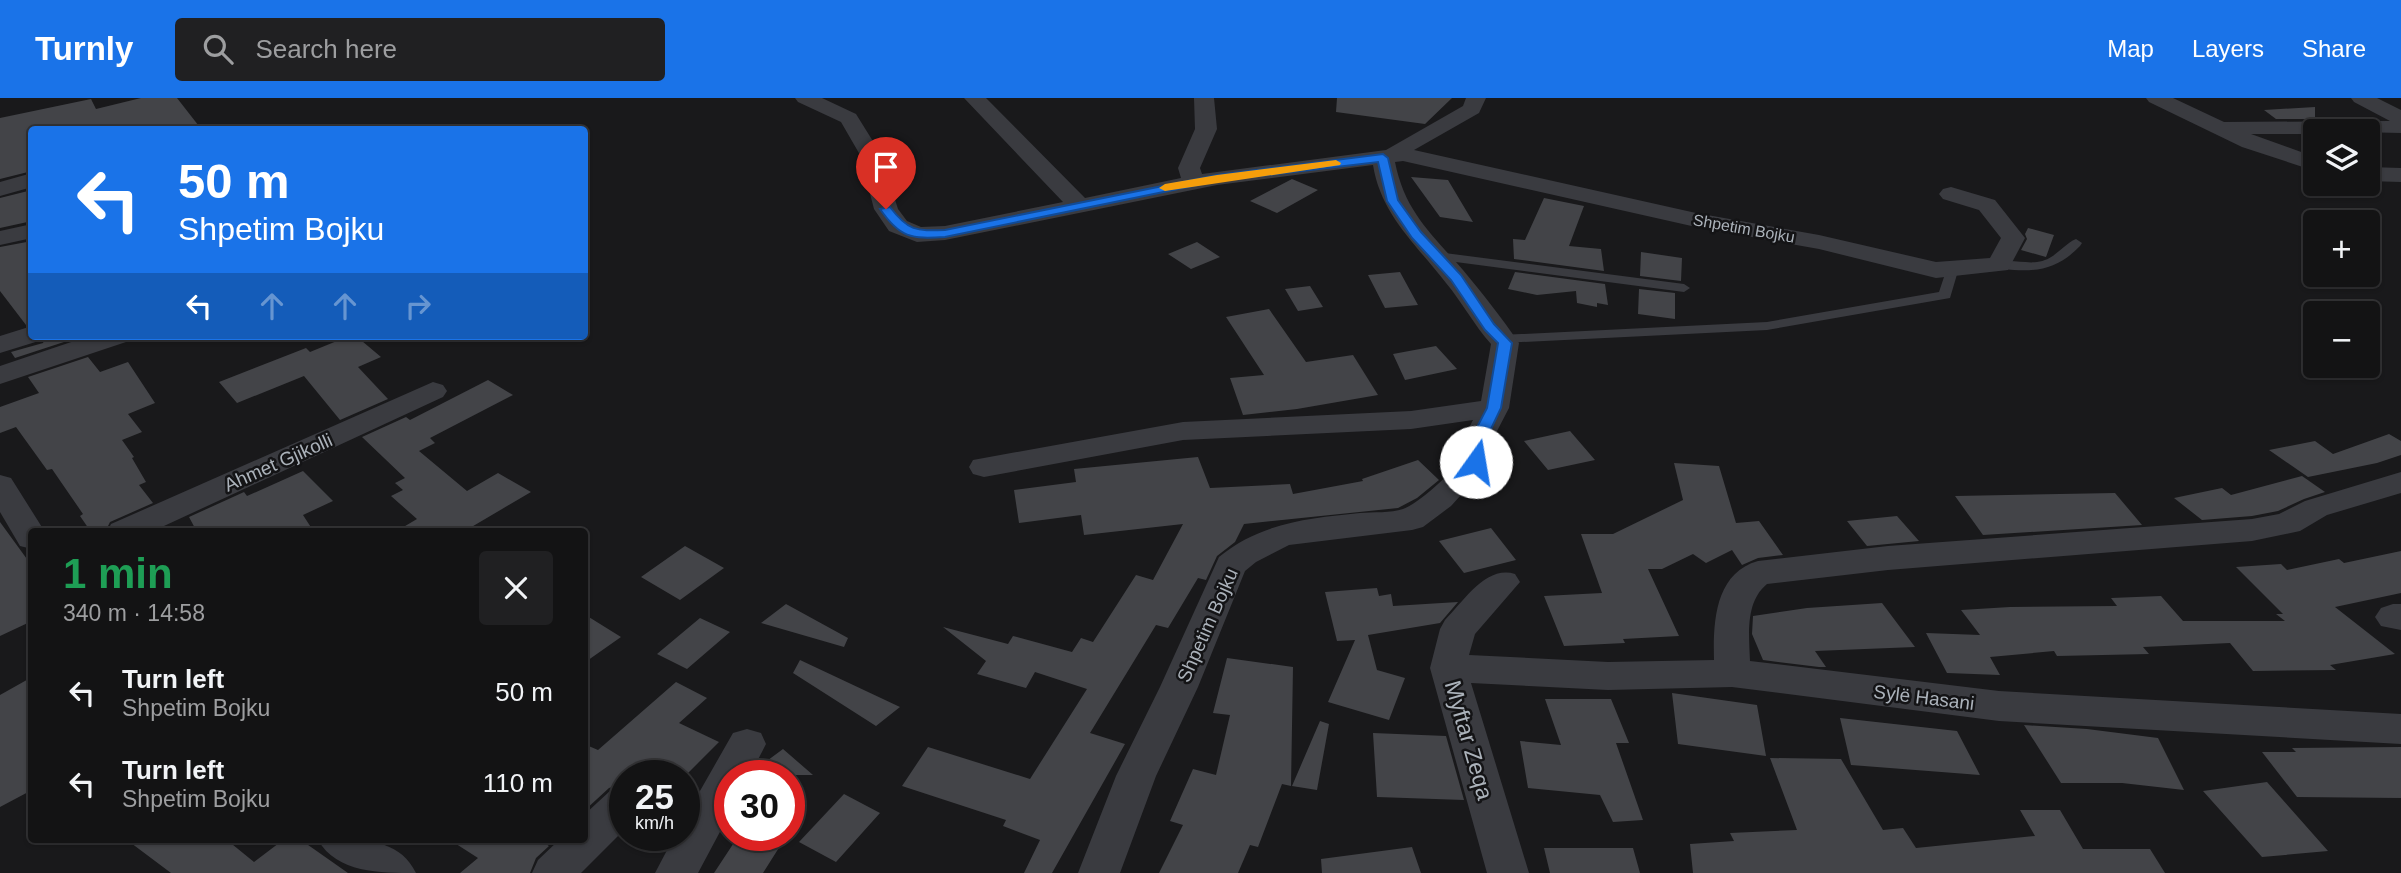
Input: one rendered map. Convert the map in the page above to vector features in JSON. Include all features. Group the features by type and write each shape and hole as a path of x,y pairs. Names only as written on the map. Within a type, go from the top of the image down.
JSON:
{"street":[{"name":"Shpetim Bojku","path":"805,98 849,118 878,166 877,178 886,209 898,226 917,235 945,233 1194,182 1403,154 1696,220 1818,242 1886,259 1952,271 1971,266 1998,265"},
{"path":"974,98 1079,205"},
{"path":"1194,182 1189,168 1206,129 1204,98"},
{"path":"1476,98 1472,109 1388,157 1392,201 1416,235 1437,256 1501,339"},
{"path":"2156,98 2271,151 2303,160"},
{"path":"2361,98 2401,118"},
{"path":"2220,128 2401,127"},
{"path":"2380,174 2401,175"},
{"path":"0,189 28,181"},
{"path":"1951,194 1987,205 2013,238 1998,265"},
{"path":"0,238 28,232"},
{"path":"0,345 28,335"},
{"name":"Shpetim Bojku","path":"1099,873 1136,776 1180,687 1231,565 1244,554 1281,536 1320,528 1401,521 1421,514 1440,499 1476,462 1481,433 1494,408 1505,343 1501,339"},
{"path":"0,375 104,340"},
{"name":"Ahmet Gjikolli","path":"132,528 433,391"},
{"path":"984,467 1183,431 1411,420 1494,408"},
{"path":"1732,673 1732,619 1738,592 1745,581 1758,573 1888,558 2252,530 2288,523 2316,508 2401,482"},
{"path":"0,485 28,531"},
{"name":"Myftar Zeqa","path":"1503,582 1458,629 1448,668 1507,873"},
{"name":"Sylë Hasani","path":"1448,668 1608,676 1732,673 1999,706 2401,729"},
{"path":"676,873 747,744"},
{"path":"588,838 609,818"},
{"path":"345,843 395,873"},
{"path":"553,873 583,843"}],"lane":[{"path":"1998,265 2041,267 2062,258 2076,243"},
{"path":"1437,256 1684,288"},
{"path":"1501,339 1767,326 1945,295 1952,271"}],"building":[{"path":"141,98 177,98 199,126 28,126 28,172 0,179 0,118 91,99 96,109"},
{"path":"1337,98 1452,98 1425,124 1336,112"},
{"path":"2315,107 2315,119 2276,119 2264,110"},
{"path":"1411,177 1448,180 1473,222 1440,217"},
{"path":"1292,179 1318,190 1277,213 1250,201"},
{"path":"28,191 28,222 0,228 0,198"},
{"path":"1544,198 1584,206 1569,246 1601,249 1604,271 1514,259 1513,239 1525,240"},
{"path":"2028,228 2054,235 2046,257 2021,250 2027,239 2025,234"},
{"path":"28,242 28,325 0,291 0,247"},
{"path":"1197,242 1220,257 1191,269 1168,254"},
{"path":"1641,252 1682,258 1681,281 1640,276"},
{"path":"1400,272 1418,305 1385,308 1368,275"},
{"path":"1515,272 1605,284 1608,305 1597,303 1597,307 1577,303 1576,291 1537,295 1508,289"},
{"path":"1310,286 1323,307 1298,311 1285,289"},
{"path":"1639,289 1675,293 1675,319 1638,314"},
{"path":"1269,309 1306,362 1353,355 1378,395 1243,415 1230,378 1264,375 1226,317"},
{"path":"44,340 67,341 15,358 11,352 43,343"},
{"path":"339,340 361,340 381,357 358,367 388,399 340,420 304,376 237,403 219,382 306,348 310,352"},
{"path":"1436,346 1457,369 1405,380 1393,354"},
{"path":"88,357 100,372 128,362 155,403 128,414 142,432 122,440 146,482 139,485 153,503 110,522 107,528 88,528 80,516 83,514 52,469 47,470 16,427 0,433 0,407 39,393 28,377"},
{"path":"488,380 513,395 430,438 435,443 419,451 467,491 498,473 531,492 470,528 402,528 417,519 391,496 403,490 395,483 405,478 362,437 406,417 410,420"},
{"path":"1570,431 1595,460 1548,470 1524,441"},
{"path":"2389,434 2401,441 2401,455 2377,463 2308,477 2269,450 2315,441 2333,454"},
{"path":"1198,457 1210,488 1290,484 1293,494 1363,481 1362,479 1418,460 1439,480 1417,498 1398,508 1244,524 1235,542 1217,556 1206,580 1198,578 1168,628 1156,625 1090,733 1125,744 1052,873 1024,873 1040,840 1003,826 1006,820 902,786 928,747 1030,779 1087,689 1035,672 1026,688 977,674 986,661 943,627 1008,644 1013,636 1072,652 1081,638 1093,642 1136,575 1153,580 1183,524 1084,535 1081,515 1019,523 1014,490 1076,482 1074,469"},
{"path":"1674,463 1719,466 1736,523 1759,521 1783,555 1758,558 1742,565 1732,550 1706,563 1693,554 1662,569 1648,569 1679,636 1623,639 1625,643 1564,646 1544,596 1602,593 1581,534 1613,534 1683,500"},
{"path":"303,471 333,501 303,515 311,528 195,528 189,517 244,492 247,496"},
{"path":"2302,476 2325,492 2278,511 2252,516 2202,520 2174,498 2222,488 2231,495"},
{"path":"2115,493 2142,525 1983,535 1955,496"},
{"path":"1897,516 1919,541 1867,546 1847,521"},
{"path":"0,522 28,560 28,623 0,636"},
{"path":"1491,528 1516,560 1464,573 1439,541"},
{"path":"685,546 724,568 680,600 641,577"},
{"path":"2401,551 2401,593 2335,607 2395,654 2330,665 2336,670 2253,671 2230,643 2143,647 2149,654 2057,656 2054,651 1990,657 2000,675 1947,673 1926,633 1980,635 1961,610 2117,606 2111,598 2161,596 2183,621 2285,621 2276,614 2283,614 2236,567 2281,564 2287,570 2339,559 2344,563"},
{"path":"1377,588 1379,596 1391,594 1393,606 1458,602 1440,623 1368,635 1377,670 1405,678 1389,720 1328,702 1355,640 1337,641 1325,592"},
{"path":"1882,603 1915,647 1815,651 1826,667 1819,667 1763,660 1752,634 1753,616 1807,608"},
{"path":"786,604 848,638 844,647 761,623"},
{"path":"588,616 621,637 588,660"},
{"path":"700,618 730,632 687,669 657,654"},
{"path":"1227,658 1293,667 1291,786 1282,784 1258,847 1250,845 1238,873 1159,873 1183,825 1170,821 1193,769 1216,775 1230,715 1213,713"},
{"path":"800,660 900,707 876,726 793,673"},
{"path":"28,679 28,792 0,807 0,695"},
{"path":"676,682 707,698 679,723 719,742 700,761 609,760 609,788 588,807 588,746 598,750"},
{"path":"1672,693 1757,705 1766,756 1678,744"},
{"path":"1545,699 1611,699 1629,743 1616,743 1643,820 1613,822 1600,795 1528,788 1520,741 1561,745"},
{"path":"1840,718 1957,731 1980,775 1851,765"},
{"path":"1320,721 1329,724 1317,790 1292,786"},
{"path":"2024,725 2087,729 2158,738 2184,790 2122,783 2061,783"},
{"path":"1373,733 1446,736 1464,800 1377,797"},
{"path":"2401,747 2401,798 2297,797 2262,752 2296,752 2292,748"},
{"path":"783,749 796,760 768,760"},
{"path":"1770,758 1841,759 1883,830 1903,828 1916,848 2035,836 2020,810 2060,810 2083,849 2150,849 2165,873 1693,873 1690,844 1734,841 1730,833 1797,830"},
{"path":"2267,782 2328,851 2262,857 2203,791"},
{"path":"844,794 880,813 836,862 805,845 805,836"},
{"path":"131,843 231,843 254,862 279,843 305,843 348,873 171,873"},
{"path":"455,843 544,843 549,846 536,858 530,873 460,873 478,858"},
{"path":"1412,847 1421,873 1322,873 1321,859"},
{"path":"1544,848 1633,848 1640,873 1550,873"},
{"path":"728,851 777,851 763,873 714,873"}],"slow traffic":[{"path":"1165,188 1217,178 1336,163"}],"route":[{"path":"886,209 898,226 917,235 945,233 1217,178 1383,158 1392,201 1416,235 1456,278 1490,327 1505,343 1494,408 1481,433 1476,462"}]}
